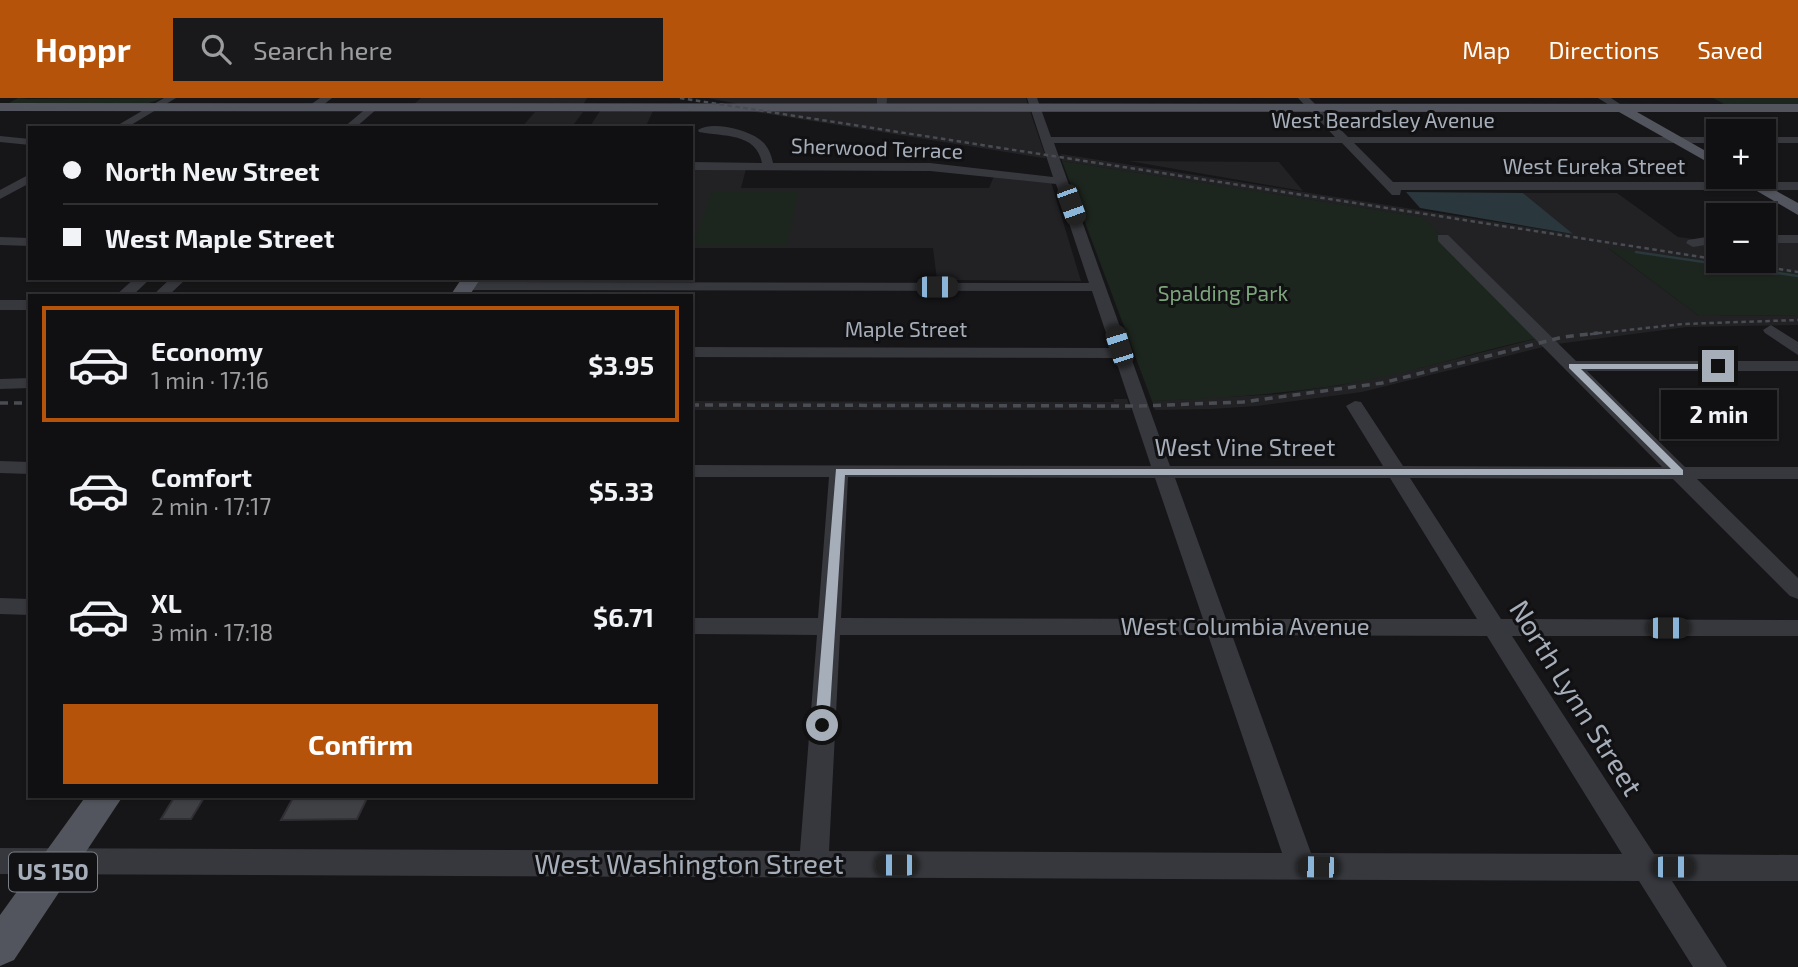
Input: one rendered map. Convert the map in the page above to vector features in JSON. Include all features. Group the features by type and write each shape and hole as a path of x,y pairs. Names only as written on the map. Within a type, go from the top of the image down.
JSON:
{"main road":[{"path":"1549,98 1621,108 1706,157"},
{"path":"0,105 592,109 1034,103 1313,108 1798,108"},
{"path":"1772,108 1798,120"},
{"path":"1761,189 1798,210"},
{"name":"US 150","path":"0,947 105,798"}],"street":[{"path":"121,126 171,98"},
{"path":"314,107 327,98"},
{"path":"1303,98 1344,140"},
{"path":"1603,98 1621,108"},
{"path":"1034,103 1301,867"},
{"path":"350,126 373,108"},
{"path":"703,130 732,132 756,141 766,150 768,166"},
{"path":"0,139 28,142"},
{"name":"West Beardsley Avenue","path":"1047,140 1706,140"},
{"name":"West Eureka Street","path":"1344,140 1393,189 1706,186"},
{"path":"1776,140 1798,140"},
{"name":"Sherwood Terrace","path":"693,166 930,167 1061,181"},
{"path":"3,191 28,179"},
{"name":"West Eureka Street","path":"1776,186 1798,186"},
{"path":"3,191 28,190"},
{"path":"1443,239 1798,591"},
{"path":"1776,239 1798,239"},
{"path":"1693,243 1706,241"},
{"path":"0,242 28,242"},
{"path":"124,294 142,280"},
{"path":"161,294 178,280"},
{"path":"466,287 1100,287"},
{"path":"0,305 28,305"},
{"path":"1771,330 1798,350"},
{"name":"Maple Street","path":"693,352 1121,353"},
{"path":"1573,366 1798,366"},
{"path":"0,384 28,383"},
{"name":"North Lynn Street","path":"1355,406 1711,967"},
{"path":"0,467 28,468"},
{"name":"West Vine Street","path":"693,471 1163,472 1392,467 1798,473"},
{"path":"814,865 839,471"},
{"path":"0,606 28,607"},
{"name":"West Columbia Avenue","path":"693,625 1798,628"},
{"name":"West Washington Street","path":"0,861 1798,868"}],"shaded area":[{"path":"421,98 587,98 583,105 414,104"},
{"path":"708,98 1026,98 1028,106 748,106"},
{"path":"600,111 653,111 646,126 590,126"},
{"path":"749,111 1030,111 1046,158 1043,158"},
{"path":"535,112 583,112 572,126 523,126"},
{"path":"1061,154 1572,234 1523,193 1617,193 1678,237 1706,240 1706,261 1608,248 1699,316 1798,315 1798,325 1687,327 1557,344 1471,266 1422,217 1062,161"},
{"path":"1129,161 1279,162 1303,191"},
{"path":"746,169 741,188 989,188 994,176 1051,182 1081,281 937,280 933,248 693,248 693,170"},
{"path":"1406,192 1523,193 1573,234 1420,208"},
{"path":"1776,242 1798,242 1798,273 1776,270"},
{"path":"1539,338 1547,346 1362,392 1257,406 1211,409 1155,410 1152,401 1279,394 1341,385"},
{"path":"1114,399 1127,399 1131,410 693,410 693,401 1114,402"}],"green space":[{"path":"18,98 163,98 146,104 9,103"},
{"path":"1713,98 1798,98 1798,104 1724,104"},
{"name":"Spalding Park","path":"1062,161 1423,217 1539,338 1353,383 1267,394 1152,401"},
{"path":"712,191 798,191 787,246 693,246"},
{"path":"1607,247 1706,260 1706,273 1776,273 1776,270 1798,273 1798,315 1699,316"}],"building":[{"path":"174,798 204,798 191,819 161,819"},
{"path":"293,798 367,798 357,819 281,820"}],"waterway":[{"path":"1636,252 1798,276"}],"railway":[{"path":"680,98 1798,272"},
{"path":"1582,335 1683,324 1798,320"},
{"path":"693,405 1140,406 1243,402 1382,383 1563,337 1598,333"},
{"path":"0,403 28,403"}],"route":[{"path":"822,725 839,471 1680,473 1573,366 1718,366"}]}
